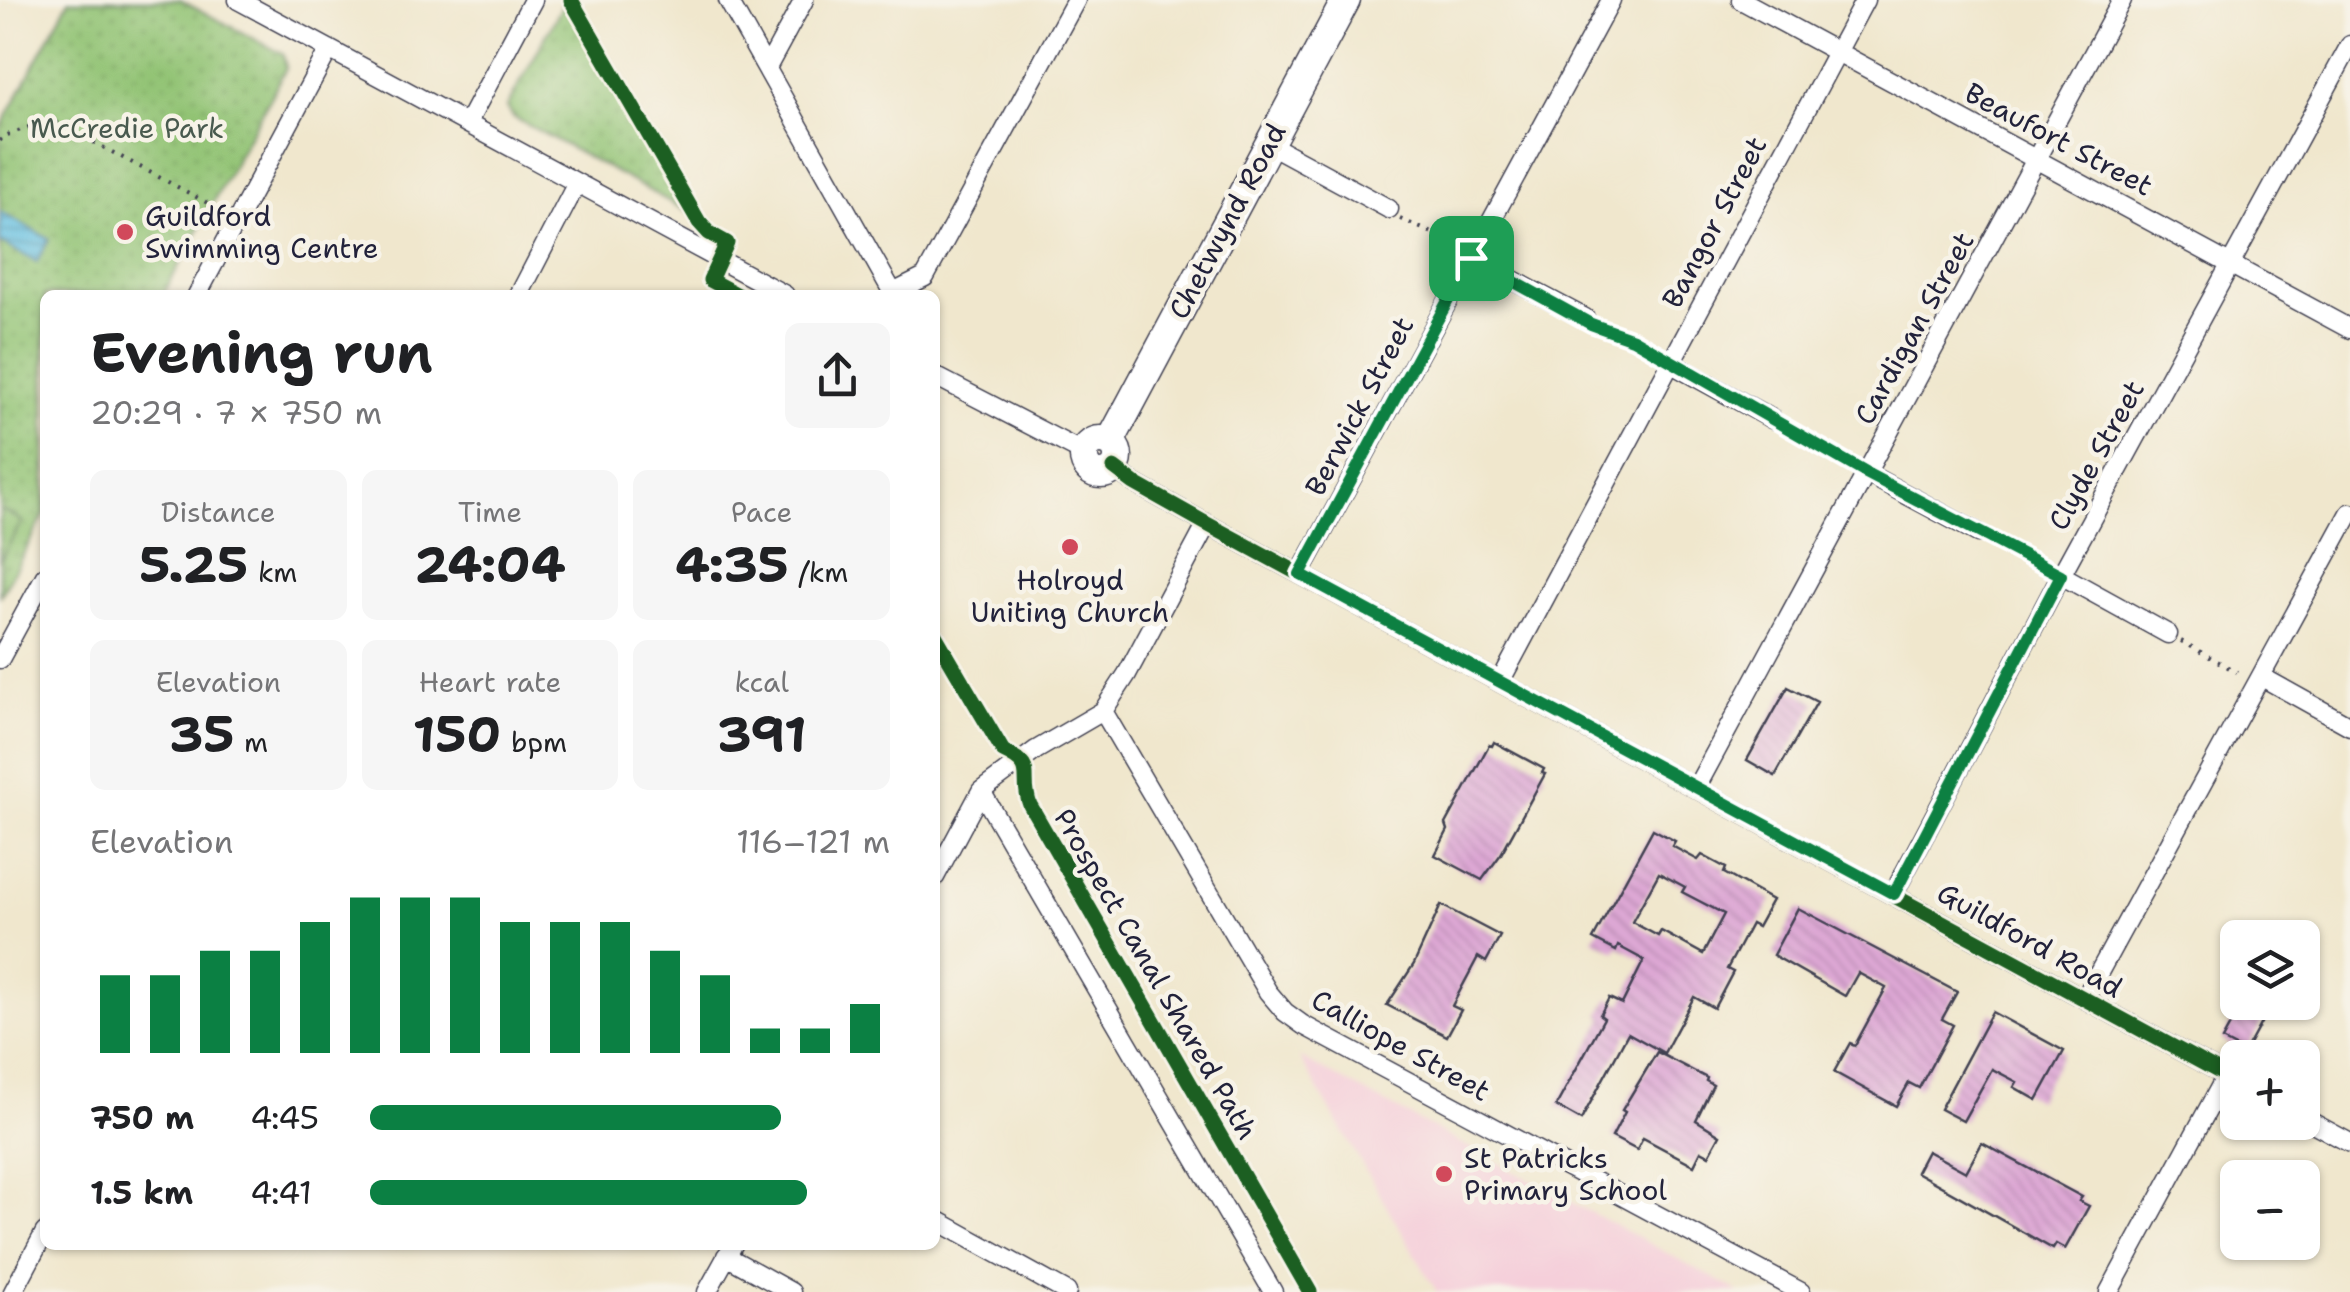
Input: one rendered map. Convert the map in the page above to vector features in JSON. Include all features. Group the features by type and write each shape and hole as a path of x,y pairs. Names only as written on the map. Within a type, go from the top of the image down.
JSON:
{"street":[{"path":"238,0 775,290"},
{"path":"468,122 532,0"},
{"path":"728,0 890,290"},
{"path":"768,66 804,0"},
{"path":"898,290 925,277 1076,0"},
{"name":"Chetwynd Road","path":"1112,455 1268,144 1346,0"},
{"name":"Berwick Street","path":"1300,574 1465,251 1611,0"},
{"name":"Beaufort Street","path":"1741,0 2350,328"},
{"name":"Bangor Street","path":"1500,682 1865,0"},
{"name":"Cardigan Street","path":"1696,788 2122,0"},
{"name":"Clyde Street","path":"1894,894 2061,575 2350,45"},
{"path":"200,290 329,49"},
{"path":"1268,144 1389,209"},
{"path":"522,290 577,183"},
{"path":"1465,251 1585,318"},
{"path":"1670,362 1772,419"},
{"path":"940,379 1084,453 1094,441 1112,455"},
{"name":"Guildford Road","path":"1112,455 1134,483 1207,524 2220,1072"},
{"path":"1866,473 1978,533"},
{"path":"2085,998 2350,513"},
{"path":"940,868 981,791 1036,750 1102,711 1128,674 1207,524"},
{"path":"2061,575 2168,634"},
{"path":"0,659 40,585"},
{"path":"2262,678 2350,726"},
{"name":"Calliope Street","path":"1102,711 1268,992 1285,1012 1303,1026 1801,1292"},
{"path":"981,791 1273,1292"},
{"path":"2110,1292 2220,1100"},
{"path":"2320,1126 2350,1142"},
{"path":"940,1222 1056,1289"},
{"path":"13,1292 40,1241"},
{"path":"707,1292 730,1250 790,1292"}],"path":[{"path":"0,141 50,120 217,208"},
{"path":"1389,209 1406,224 1465,251"},
{"path":"1585,318 1591,324 1633,339 1670,362"},
{"path":"1772,419 1866,473"},
{"path":"1978,533 2061,575"},
{"path":"2168,634 2237,672"}],"shaded area":[{"name":"St Patricks Primary School","path":"1299,1057 1740,1292 1437,1292"}],"green space":[{"name":"McCredie Park","path":"69,0 180,0 283,54 286,68 166,290 40,290 40,523 0,597 0,129"},
{"path":"564,3 687,211 513,117 507,107"},
{"path":"0,509 22,521 0,561"}],"water":[{"path":"0,212 49,239 37,262 0,242"}],"building":[{"path":"1788,687 1817,702 1775,776 1747,760"},
{"path":"1494,742 1544,769 1545,774 1501,854 1482,880 1435,855 1448,830 1446,824"},
{"path":"1653,829 1675,841 1672,846 1698,860 1702,855 1726,868 1724,873 1772,900 1757,927 1751,924 1727,969 1733,972 1714,1008 1694,997 1664,1053 1628,1033 1581,1120 1556,1106 1604,1018 1600,1015 1609,998 1622,1004 1644,960 1618,946 1616,951 1593,939","holes":["1659,873 1685,887 1682,892 1724,914 1703,954 1661,931 1658,936 1632,922"]},
{"path":"1441,905 1500,936 1486,962 1478,957 1452,1006 1461,1010 1447,1036 1387,1005 1414,964"},
{"path":"1798,908 1957,992 1942,1019 1953,1025 1919,1088 1909,1083 1896,1106 1834,1072 1850,1043 1855,1045 1886,988 1858,973 1845,996 1773,955"},
{"path":"1992,1012 2064,1051 2037,1100 2014,1087 2017,1082 1992,1069 1963,1121 1940,1109"},
{"path":"2233,1020 2263,1020 2252,1040 2222,1040"},
{"path":"1657,1052 1713,1085 1696,1120 1720,1135 1709,1155 1701,1151 1694,1165 1643,1138 1637,1150 1612,1137 1625,1112 1622,1110"},
{"path":"1982,1143 2082,1197 2079,1201 2089,1206 2065,1249 2056,1244 2053,1249 1916,1172 1927,1151 1966,1172"}],"cycle path":[{"path":"571,0 699,222 727,243 710,280 729,290"},
{"path":"1114,468 1207,524 2220,1072"},
{"name":"Prospect Canal Shared Path","path":"940,644 1003,751 1021,762 1030,805 1310,1292"}],"place":[{"name":"Guildford Swimming Centre","path":"125,232"},
{"name":"Holroyd Uniting Church","path":"1070,547"},
{"name":"St Patricks Primary School","path":"1444,1174"}],"route":[{"path":"1471,258 1591,324 1633,339 1866,473 2061,575 1894,894 1300,574 1471,258"}]}
